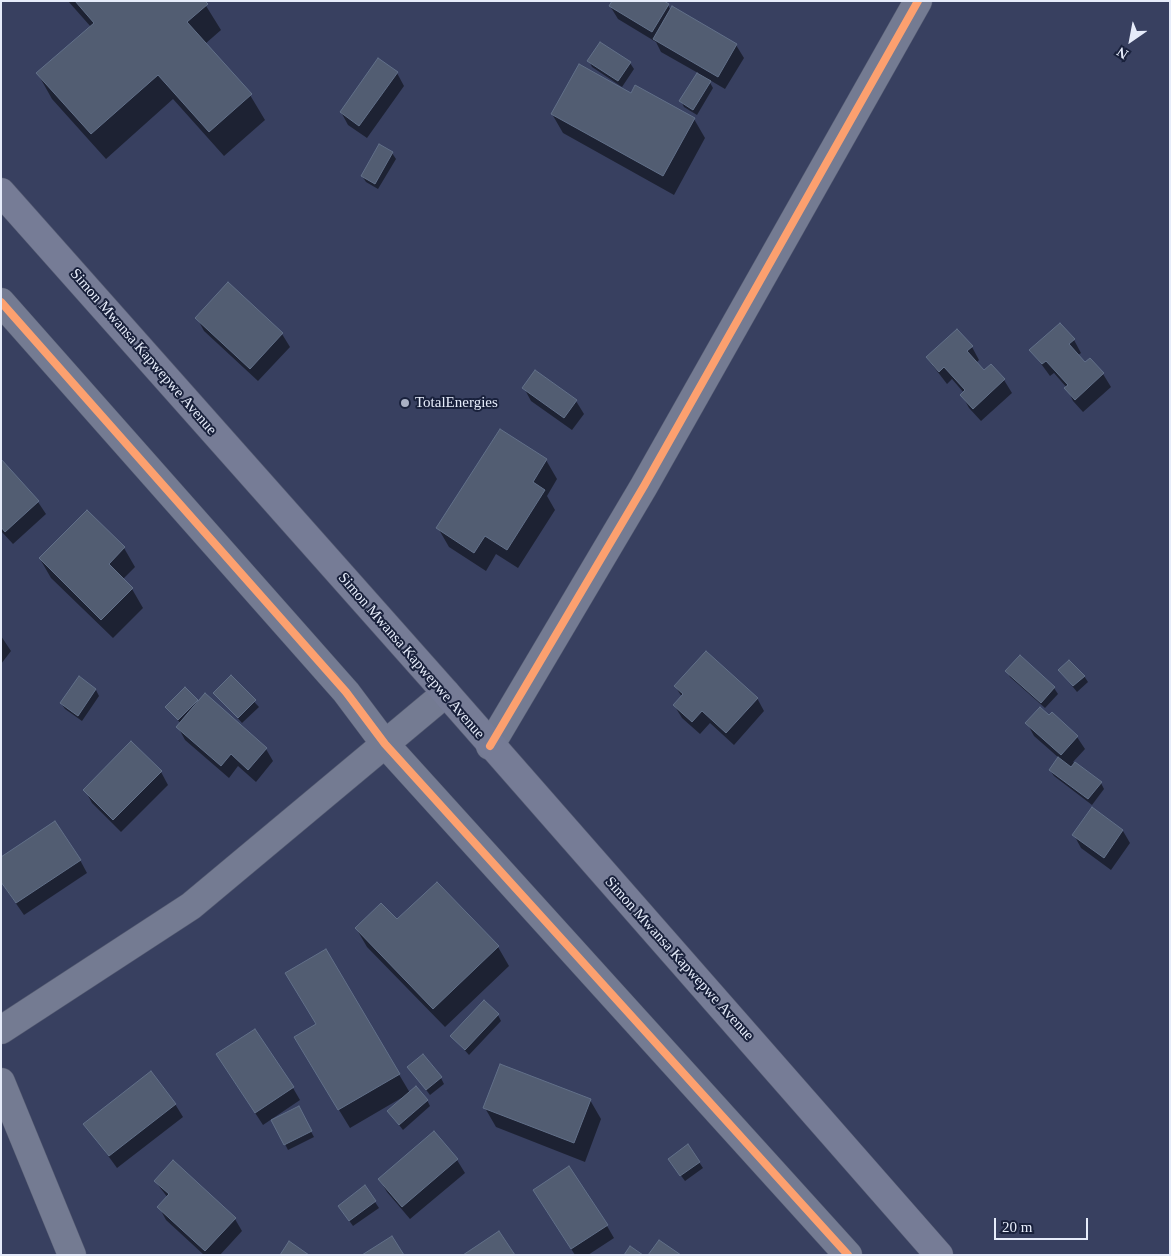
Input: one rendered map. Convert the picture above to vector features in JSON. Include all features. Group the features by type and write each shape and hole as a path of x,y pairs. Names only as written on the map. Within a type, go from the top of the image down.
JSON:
{"main road":[{"name":"Simon Mwansa Kapwepwe Avenue","path":"1,192 446,693 490,746 940,1255"}],"street":[{"path":"490,746 644,486 918,1"},
{"path":"1,302 346,692 385,744 848,1255"},
{"path":"1,1030 191,906 446,693"},
{"path":"1,1082 72,1255"}],"building":[{"path":"75,1 205,1 208,4 187,22 252,94 209,132 158,75 91,134 36,73 94,23"},
{"path":"612,1 664,1 669,4 652,32 609,6"},
{"path":"672,6 737,44 718,77 653,39"},
{"path":"600,42 631,62 618,81 587,61"},
{"path":"378,58 398,72 359,126 340,112"},
{"path":"579,64 631,93 635,85 695,118 663,176 551,114"},
{"path":"697,73 711,81 693,110 679,101"},
{"path":"379,144 393,152 375,184 361,176"},
{"path":"228,282 283,333 250,369 195,318"},
{"path":"1060,323 1075,339 1069,344 1085,362 1090,358 1104,373 1075,400 1064,388 1068,385 1046,361 1042,364 1029,350"},
{"path":"957,329 973,346 967,351 984,370 991,364 1005,379 973,409 960,395 965,390 944,367 939,372 926,357"},
{"path":"535,370 577,400 564,418 522,388"},
{"path":"500,429 547,459 533,482 545,490 507,550 485,536 474,553 436,528"},
{"path":"1,459 39,501 5,532 1,527"},
{"path":"87,510 125,547 109,564 133,588 101,620 39,558"},
{"path":"706,651 758,698 726,733 702,711 692,722 673,705 683,694 674,686"},
{"path":"1020,655 1055,687 1041,703 1005,671"},
{"path":"1069,660 1085,676 1073,686 1058,670"},
{"path":"231,675 256,700 238,718 213,693"},
{"path":"79,676 96,689 78,716 60,703"},
{"path":"185,687 198,700 178,720 165,707"},
{"path":"205,693 267,748 248,770 231,754 221,766 176,727"},
{"path":"1040,707 1049,715 1052,712 1078,736 1061,755 1025,723"},
{"path":"131,741 162,771 113,820 83,790"},
{"path":"1058,757 1071,767 1075,762 1102,782 1088,799 1049,770"},
{"path":"1092,807 1123,830 1104,858 1072,835"},
{"path":"55,821 81,860 16,903 1,882 1,857"},
{"path":"437,882 499,946 433,1009 355,928 381,903 397,919"},
{"path":"326,949 400,1074 338,1110 294,1037 316,1024 285,973"},
{"path":"484,1000 499,1014 465,1050 450,1036"},
{"path":"255,1029 294,1087 255,1113 216,1054"},
{"path":"423,1054 442,1077 426,1090 407,1067"},
{"path":"500,1064 591,1099 574,1143 483,1108"},
{"path":"151,1071 176,1104 109,1156 83,1124"},
{"path":"416,1086 428,1100 399,1125 387,1111"},
{"path":"299,1106 312,1131 284,1145 271,1120"},
{"path":"434,1131 458,1159 402,1207 378,1179"},
{"path":"688,1144 700,1162 680,1176 668,1159"},
{"path":"173,1160 236,1218 205,1251 157,1207 169,1194 154,1181"},
{"path":"569,1166 608,1225 571,1249 533,1190"},
{"path":"365,1185 376,1201 349,1221 338,1206"},
{"path":"499,1231 515,1255 463,1255"},
{"path":"392,1236 404,1255 362,1255"},
{"path":"659,1240 681,1255 648,1255"},
{"path":"289,1241 309,1255 280,1255"},
{"path":"630,1246 643,1255 624,1255"}],"cycle path":[{"path":"490,746 644,486 918,1"},
{"path":"1,302 346,692 385,744 848,1255"}],"place":[{"name":"TotalEnergies","path":"405,403"}]}
